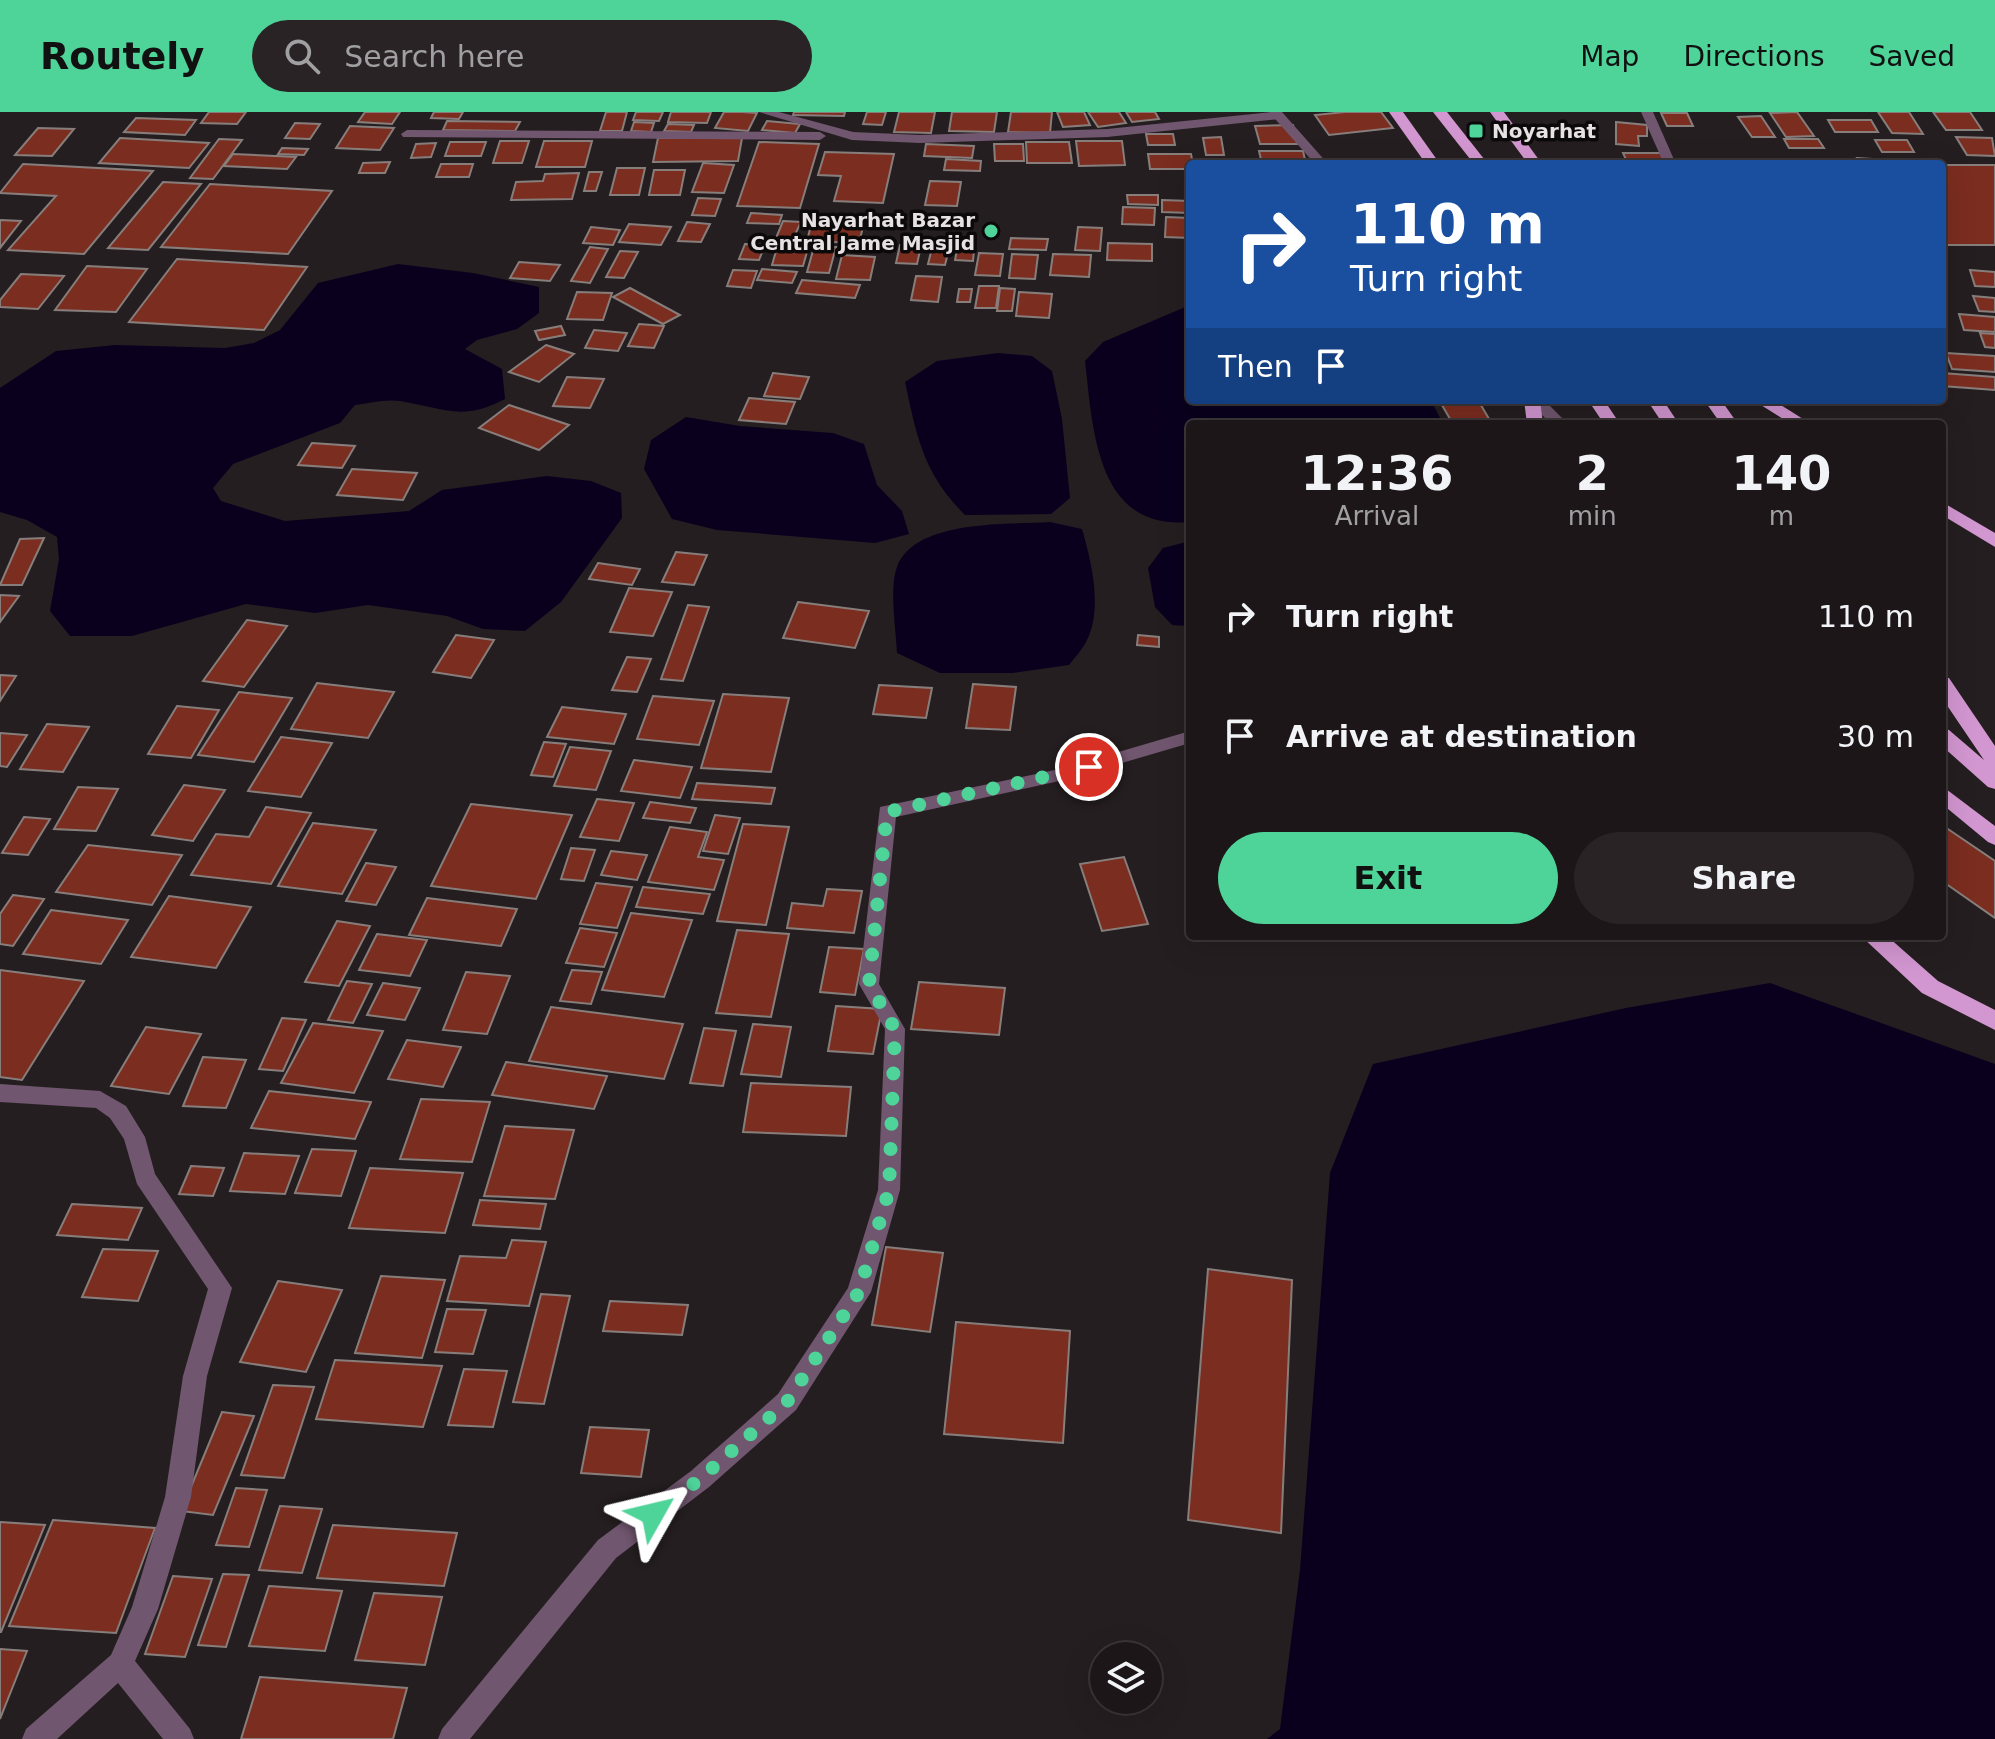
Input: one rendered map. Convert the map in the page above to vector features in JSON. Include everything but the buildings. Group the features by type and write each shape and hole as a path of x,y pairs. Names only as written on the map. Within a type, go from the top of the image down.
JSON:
{"highway":[{"path":"1396,112 1430,160"},
{"path":"1440,112 1478,160"},
{"path":"1497,112 1532,160"},
{"path":"1768,404 1796,420"},
{"path":"1946,510 1995,541"},
{"path":"1946,689 1995,762"},
{"path":"1946,739 1995,782"},
{"path":"1946,796 1995,837"},
{"path":"1877,940 1930,987 1995,1021"}],"street":[{"path":"765,112 852,136"},
{"path":"1647,112 1668,160"},
{"path":"407,134 1022,138 1277,114 1318,160"},
{"path":"1538,404 1556,420"},
{"path":"452,1739 607,1549 700,1479 787,1402 859,1292 889,1190 895,1029 869,984 887,812 1064,774 1186,738"},
{"path":"0,1093 100,1100 118,1112 134,1137 145,1177 220,1288 195,1376 178,1497 145,1609 120,1664 36,1739"},
{"path":"120,1664 180,1739"}],"shaded area":[{"path":"398,264 473,273 539,287 539,313 517,329 477,340 465,349 502,369 505,399 464,412 395,401 355,405 340,423 233,464 213,488 221,501 285,521 409,511 442,490 547,476 591,481 621,493 622,518 561,602 525,631 483,629 447,616 368,605 315,613 246,604 132,636 70,636 50,611 59,559 57,537 27,520 0,512 0,388 56,351 115,345 225,348 254,343 280,330 318,283"},
{"path":"1186,307 1186,404 1433,404 1441,420 1186,420 1186,522 1159,520 1135,510 1118,493 1105,470 1097,444 1085,361 1103,342"},
{"path":"998,353 1032,356 1052,371 1062,419 1070,498 1051,514 965,515 940,484 918,437 905,382 937,361"},
{"path":"686,417 740,426 833,433 864,444 877,485 902,511 909,534 875,543 717,530 672,519 644,469 651,440"},
{"path":"1050,522 1082,529 1094,584 1092,627 1069,665 1013,673 940,673 897,653 893,586 897,567 907,551 942,532 988,525"},
{"path":"1186,542 1186,626 1172,625 1155,607 1148,568 1163,548"},
{"path":"1770,983 1995,1064 1995,1739 1267,1739 1280,1729 1300,1570 1330,1173 1373,1064 1626,1008"}],"place":[{"name":"Noyarhat","path":"1476,131"},
{"name":"Nayarhat Bazar Central Jame Masjid","path":"991,231"}],"route":[{"path":"653,1514 700,1479 787,1402 859,1292 889,1190 895,1029 869,984 887,812 1089,767"}]}
